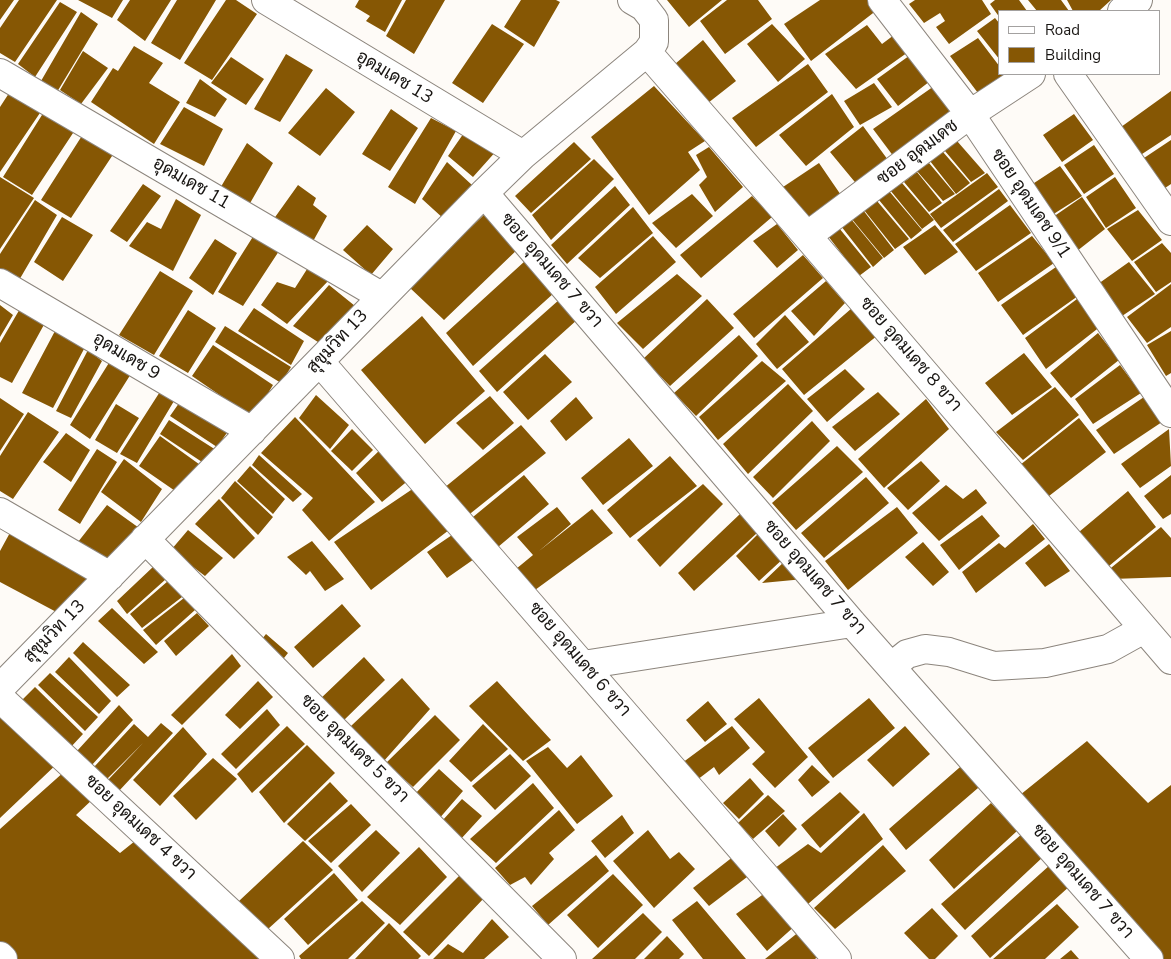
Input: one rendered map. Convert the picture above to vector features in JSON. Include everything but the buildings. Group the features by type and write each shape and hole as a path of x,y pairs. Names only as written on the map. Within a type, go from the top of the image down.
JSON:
{"street":[{"name":"อุดมเดช 13","path":"266,0 523,155"},
{"name":"ซอย อุดมเดช 9/1","path":"882,0 970,114 1171,413"},
{"path":"1123,10 1138,0"},
{"path":"642,2 654,20 654,42 647,52"},
{"name":"สุขุมวิท 13","path":"0,688 320,362 381,296 484,193 523,155 647,52"},
{"name":"ซอย อุดมเดช 8 ขวา","path":"647,52 1171,660"},
{"name":"อุดมเดช 11","path":"0,73 381,296"},
{"name":"ซอย อุดมเดช","path":"807,236 970,114 1029,75"},
{"path":"1069,75 1171,222"},
{"name":"ซอย อุดมเดช 7 ขวา","path":"484,193 852,623 1149,959"},
{"name":"อุดมเดช 9","path":"0,283 252,431"},
{"name":"ซอย อุดมเดช 6 ขวา","path":"320,362 836,959"},
{"path":"0,512 110,576"},
{"name":"ซอย อุดมเดช 5 ขวา","path":"146,539 562,959"},
{"path":"583,665 852,623"},
{"path":"891,667 908,654 925,648 949,652 994,666 1045,663 1108,648 1144,629"},
{"name":"ซอย อุดมเดช 4 ขวา","path":"0,698 280,959"},
{"path":"0,956 4,959"}]}
